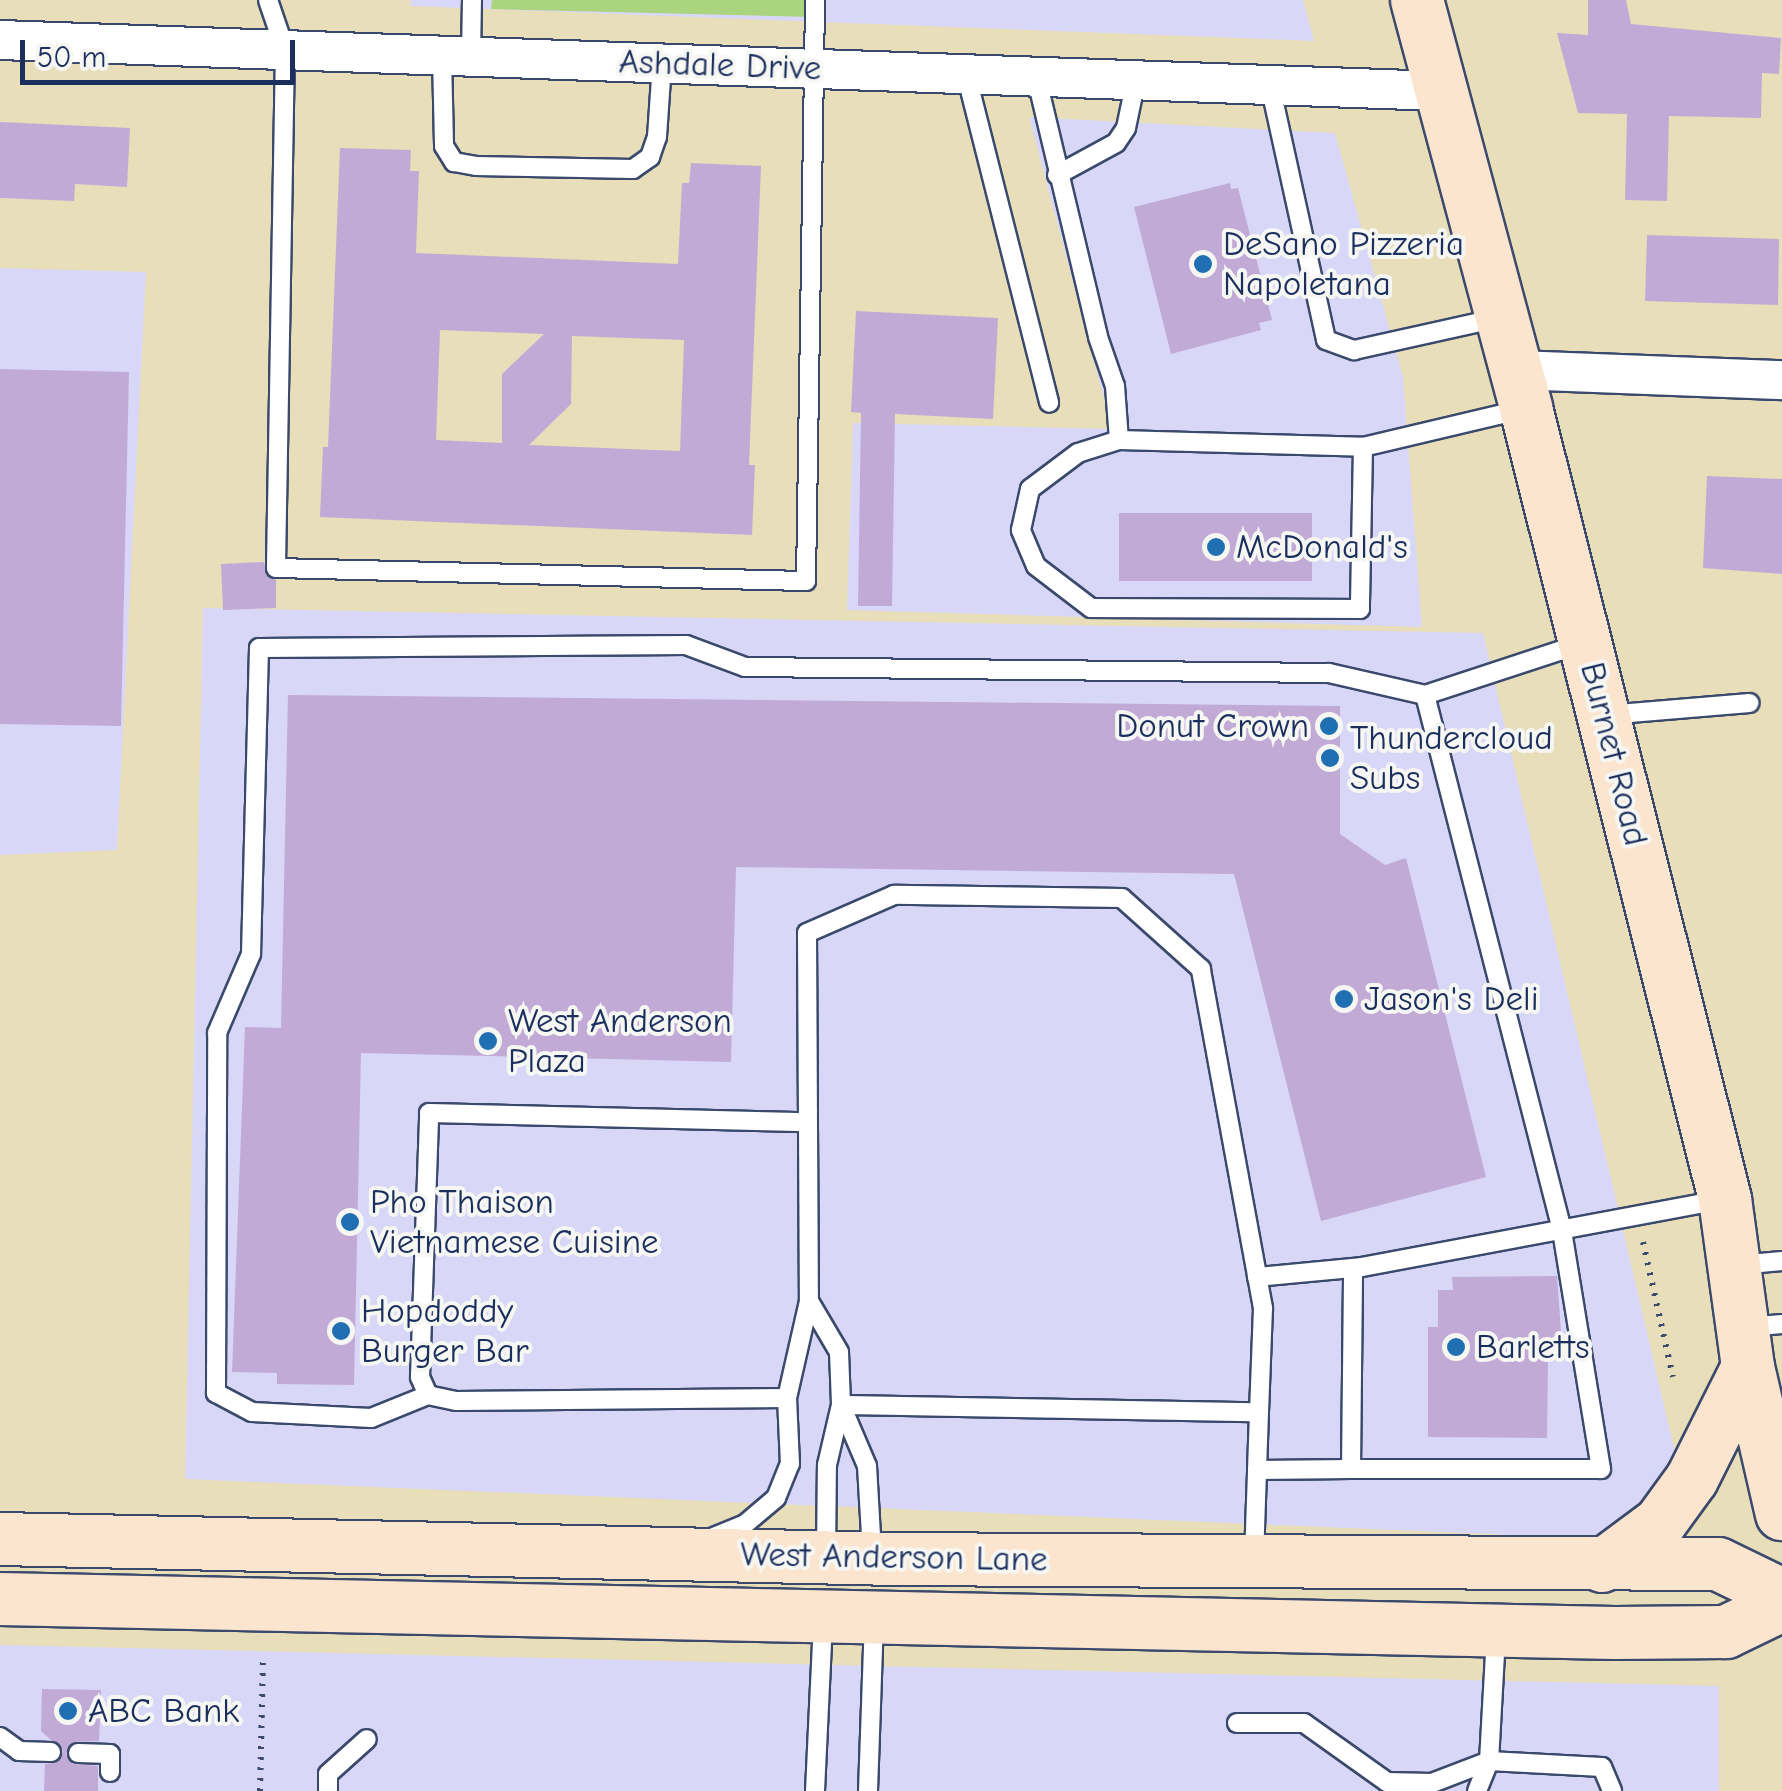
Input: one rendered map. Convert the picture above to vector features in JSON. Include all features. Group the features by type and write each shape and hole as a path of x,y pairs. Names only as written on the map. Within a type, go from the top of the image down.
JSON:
{"main road":[{"name":"Burnet Road","path":"1417,0 1521,389 1726,1199 1758,1263 1762,1365 1778,1483"},
{"path":"1602,1566 1660,1523 1692,1479 1762,1365"},
{"name":"West Anderson Lane","path":"0,1539 1253,1563 1718,1564 1782,1595"},
{"path":"849,1557 849,1614"},
{"name":"West Anderson Lane","path":"0,1599 1726,1632 1782,1606"}],"street":[{"name":"Ashdale Drive","path":"0,40 1440,91"},
{"path":"1521,389 1782,380"}],"lane":[{"path":"268,0 285,50 276,568 806,581 816,0"},
{"path":"472,0 457,56 444,146 454,162 476,166 633,169 650,157 657,137 662,63"},
{"path":"966,74 1049,403"},
{"path":"1036,76 1057,176 1114,386 1118,440"},
{"path":"1057,176 1116,143 1126,128 1136,80"},
{"path":"1270,84 1326,340 1354,350 1500,317"},
{"path":"1363,447 1360,609 1090,608 1036,566 1021,530 1030,489 1078,453 1118,440 1363,447 1521,389"},
{"path":"787,1398 456,1401 428,1395 371,1418 252,1412 216,1393 217,1034 252,954 259,648 686,645 744,666 1329,673 1426,695 1586,643"},
{"path":"1257,1470 1601,1469 1562,1230 1426,695"},
{"path":"1605,715 1748,703"},
{"path":"677,1552 744,1525 776,1498 790,1464 787,1398 809,1301 808,932 894,895 1122,898 1201,969 1262,1308 1253,1563"},
{"path":"428,1395 420,1377 428,1112 808,1122"},
{"path":"1257,1277 1353,1268 1726,1199"},
{"path":"1352,1470 1353,1268"},
{"path":"809,1301 839,1352 841,1405 828,1465 849,1557"},
{"path":"841,1405 1259,1412"},
{"path":"841,1405 867,1466 849,1557"},
{"path":"815,1791 849,1614"},
{"path":"849,1614 868,1791"},
{"path":"1477,1791 1489,1760 1496,1630"},
{"path":"1237,1723 1304,1722 1388,1782 1432,1783 1489,1760 1602,1767 1612,1791"},
{"path":"0,1738 19,1751 52,1752"},
{"path":"328,1791 328,1774 367,1739"},
{"path":"78,1753 110,1754 110,1772"}],"path":[{"path":"1638,1216 1672,1377"},
{"path":"260,1791 263,1656"}],"shaded area":[{"path":"411,0 1303,0 1314,41 410,6"},
{"path":"1029,117 1335,133 1403,377 1422,627 847,610 853,423 1112,429"},
{"path":"0,268 146,272 117,850 0,855"},
{"name":"West Anderson Plaza","path":"203,608 1483,633 1678,1465 1610,1539 185,1479"},
{"path":"0,1645 1719,1686 1719,1791 0,1791"}],"green space":[{"path":"492,0 814,0 815,17 491,9"}],"building":[{"path":"1588,0 1626,0 1631,24 1781,38 1779,74 1762,73 1761,118 1669,116 1667,201 1625,200 1627,114 1578,113 1557,33 1588,35"},
{"path":"0,122 130,128 127,187 75,184 74,201 0,198"},
{"path":"340,148 411,150 410,171 419,171 416,253 678,264 682,183 689,183 691,163 761,166 749,465 755,465 752,535 320,517 323,447 328,447","holes":["440,330 544,334 502,374 502,443 436,440","572,336 684,340 680,451 529,445 571,404"]},
{"name":"DeSano Pizzeria Napoletana","path":"1230,183 1231,189 1238,188 1272,320 1259,323 1261,330 1171,354 1134,207"},
{"path":"1647,235 1779,239 1778,305 1645,301"},
{"path":"856,311 998,318 993,419 895,414 892,606 858,606 861,413 851,412"},
{"path":"0,369 129,372 121,726 0,724"},
{"path":"1707,476 1782,479 1782,574 1703,568"},
{"name":"McDonald's","path":"1119,513 1312,513 1312,581 1119,581"},
{"path":"264,562 266,575 276,580 276,608 223,610 221,564"},
{"name":"West Anderson Plaza","path":"288,695 1340,706 1340,834 1385,865 1406,858 1486,1177 1321,1221 1234,874 736,867 731,1062 361,1053 354,1385 277,1384 277,1373 232,1372 245,1027 281,1028"},
{"path":"1557,1276 1563,1359 1548,1359 1547,1438 1428,1437 1428,1327 1438,1327 1438,1290 1453,1290 1452,1277"},
{"path":"42,1689 101,1690 99,1741 73,1742 66,1754 72,1764 98,1766 98,1791 44,1791 45,1764 58,1762 63,1751 41,1731"}],"place":[{"name":"DeSano Pizzeria Napoletana","path":"1203,264"},
{"name":"McDonald's","path":"1216,547"},
{"name":"Donut Crown","path":"1329,726"},
{"name":"Thundercloud Subs","path":"1330,758"},
{"name":"Jason's Deli","path":"1344,999"},
{"name":"West Anderson Plaza","path":"488,1041"},
{"name":"Pho Thaison Vietnamese Cuisine","path":"350,1222"},
{"name":"Hopdoddy Burger Bar","path":"341,1331"},
{"name":"Barletts","path":"1456,1347"},
{"name":"ABC Bank","path":"68,1711"}]}
